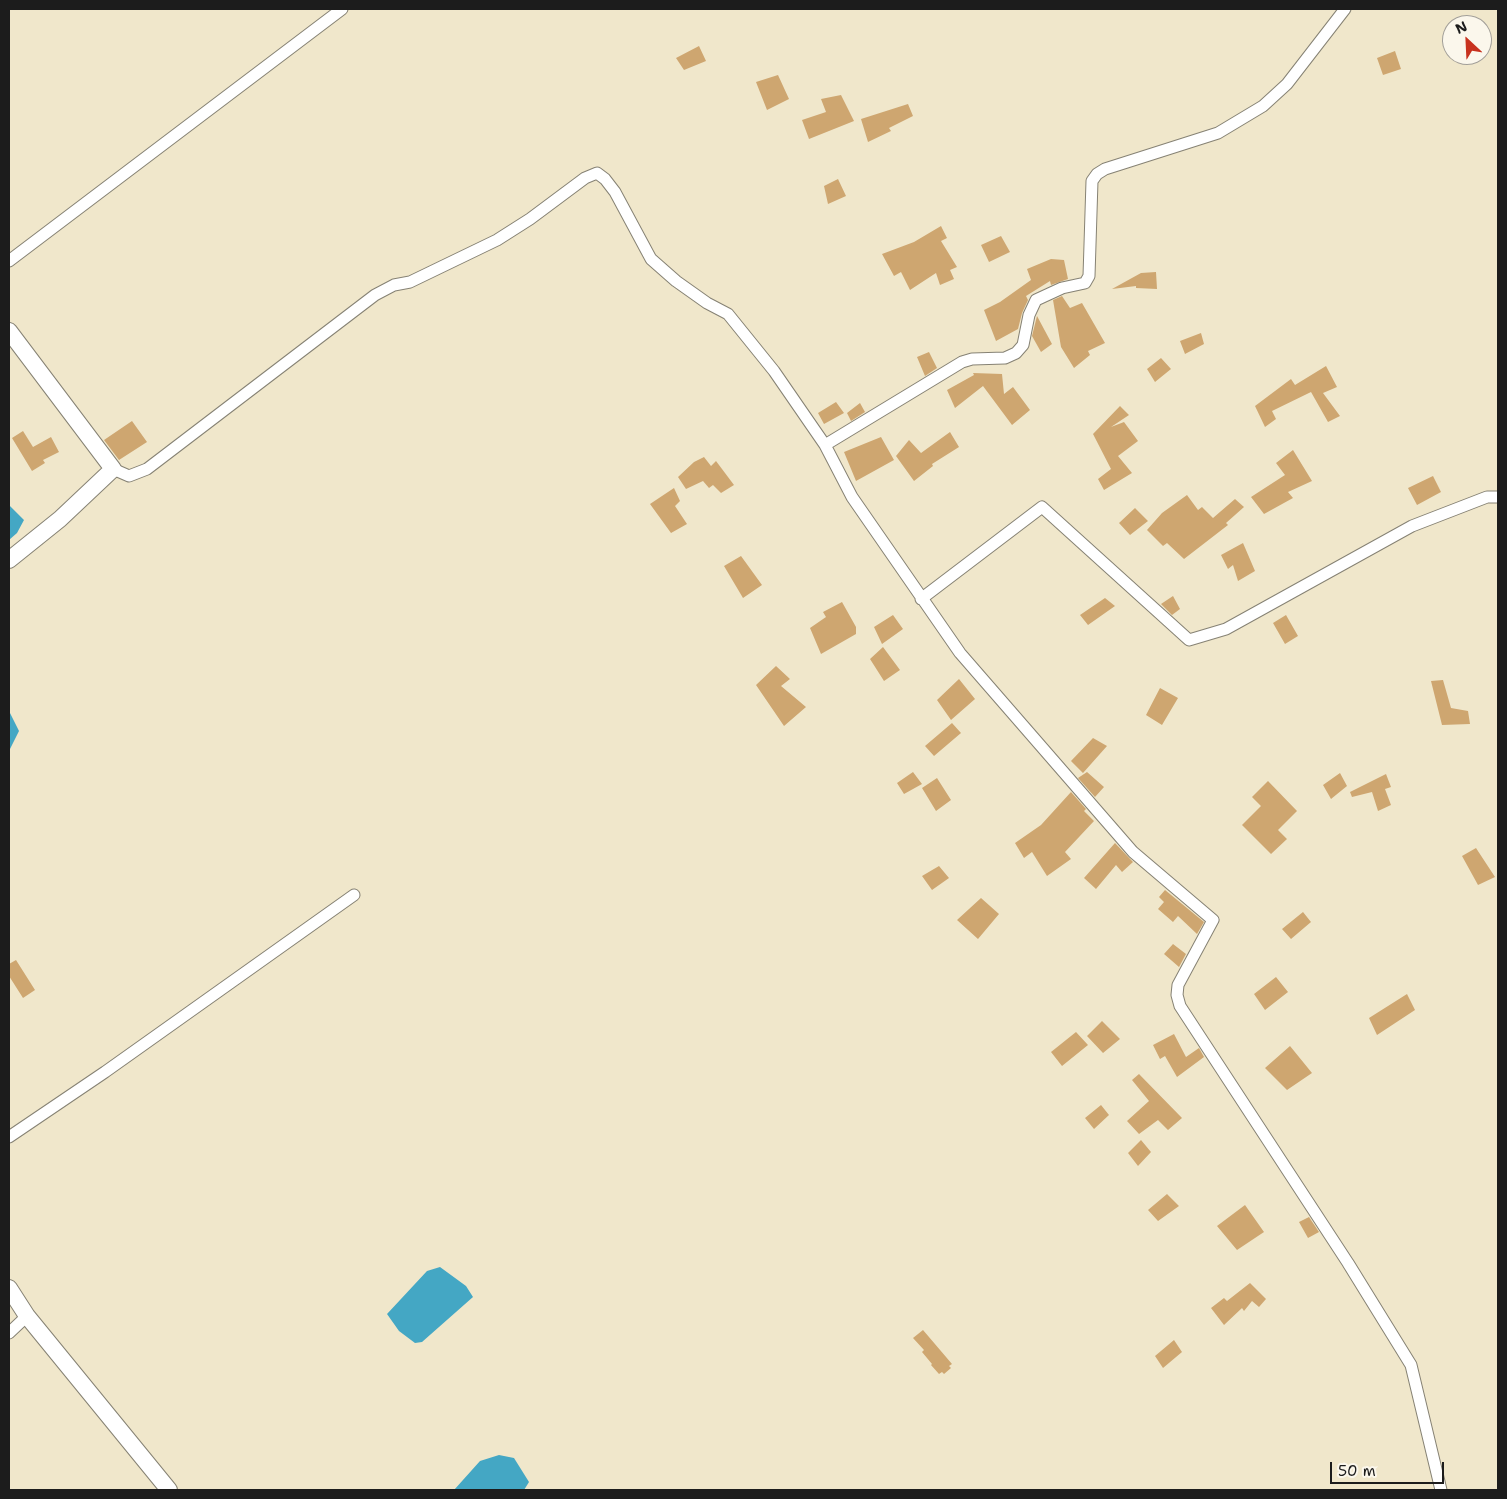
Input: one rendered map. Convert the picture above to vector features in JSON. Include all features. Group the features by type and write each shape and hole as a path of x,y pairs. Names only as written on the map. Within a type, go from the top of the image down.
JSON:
{"main road":[{"path":"9,331 113,469 60,519 9,560"},
{"path":"9,1288 27,1316 169,1490"}],"street":[{"path":"9,260 342,9"},
{"path":"825,445 962,362 972,359 1005,358 1016,353 1023,345 1029,315 1036,300 1062,288 1085,283 1089,276 1092,181 1097,174 1218,133 1263,106 1287,84 1345,9"},
{"path":"113,469 128,476 147,470 375,295 394,285 410,282 497,240 530,219 573,185 597,174 615,192 651,259 676,282 707,304 728,314 774,372 825,445 852,497 960,653 1133,852 1213,920 1178,985 1177,996 1180,1006 1343,1255 1411,1365 1441,1490"},
{"path":"922,599 1042,507 1189,640 1226,629 1412,526 1487,497 1498,497"},
{"path":"9,1137 106,1072 354,895"},
{"path":"9,1333 27,1316"}],"water":[{"path":"9,505 24,520 17,533 9,540"},
{"path":"9,711 19,731 9,751"},
{"path":"440,1267 466,1286 473,1297 422,1342 415,1343 399,1331 387,1314 427,1271"},
{"path":"499,1455 514,1458 529,1482 524,1490 454,1490 480,1461"}],"building":[{"path":"699,46 706,61 684,70 676,58"},
{"path":"1395,51 1401,69 1383,75 1377,58"},
{"path":"778,75 789,99 767,110 756,82"},
{"path":"841,95 854,121 809,139 802,120 826,112 821,99"},
{"path":"908,104 913,116 889,128 891,131 868,142 861,119"},
{"path":"838,179 846,196 828,204 824,186"},
{"path":"941,226 947,238 941,241 957,267 950,270 954,279 940,285 936,273 910,290 901,272 894,276 882,254 914,242"},
{"path":"1001,236 1010,252 989,262 981,245"},
{"path":"1051,259 1064,260 1068,279 1051,285 1050,281 1026,296 1028,300 1018,329 996,341 984,310 1000,302 1031,280 1027,269"},
{"path":"1156,272 1157,289 1136,288 1136,286 1112,289 1141,273"},
{"path":"1062,296 1070,308 1082,303 1105,343 1088,351 1090,355 1074,368 1061,347 1053,300"},
{"path":"1037,316 1052,344 1041,352 1032,336"},
{"path":"1201,333 1204,344 1185,354 1180,341"},
{"path":"929,352 937,368 925,376 917,357"},
{"path":"1161,358 1171,369 1155,382 1147,369"},
{"path":"1326,366 1337,387 1323,393 1340,416 1328,422 1311,392 1272,411 1276,419 1265,427 1255,406 1291,379 1295,385"},
{"path":"973,373 1002,374 1004,394 1013,387 1030,410 1012,425 983,386 955,408 947,390 974,375"},
{"path":"836,402 844,413 824,424 818,413"},
{"path":"860,403 865,412 851,421 847,413"},
{"path":"1120,406 1129,415 1111,427 1124,422 1138,441 1118,456 1132,473 1104,490 1098,479 1111,469 1093,434"},
{"path":"132,421 147,442 119,460 104,440"},
{"path":"23,431 33,447 51,437 59,452 43,460 45,463 32,471 12,438"},
{"path":"950,432 959,447 932,464 933,466 914,481 896,456 909,440 921,453"},
{"path":"881,437 894,460 856,481 844,452"},
{"path":"1293,450 1312,481 1288,492 1293,498 1264,514 1251,497 1285,475 1276,463"},
{"path":"704,457 711,466 716,461 734,485 721,493 713,485 709,488 703,481 686,489 678,477 694,462"},
{"path":"1433,476 1441,492 1417,505 1408,488"},
{"path":"674,488 680,501 675,506 687,524 671,533 650,504"},
{"path":"1187,495 1198,510 1202,507 1213,518 1235,499 1244,507 1226,523 1228,525 1184,559 1167,543 1163,546 1147,530 1162,513"},
{"path":"1135,508 1148,521 1130,535 1119,523"},
{"path":"1243,543 1255,571 1238,581 1233,565 1228,569 1221,555"},
{"path":"741,556 762,585 743,598 724,566"},
{"path":"1173,596 1180,609 1172,615 1161,604"},
{"path":"1105,598 1115,606 1088,625 1080,615"},
{"path":"842,602 856,627 856,634 821,654 810,628 826,617 823,612"},
{"path":"893,615 903,629 882,644 874,627"},
{"path":"1286,615 1298,636 1285,644 1273,623"},
{"path":"883,647 900,670 884,681 870,659"},
{"path":"776,666 790,679 781,686 806,707 784,726 756,685"},
{"path":"959,679 975,699 951,720 937,700"},
{"path":"1443,680 1451,708 1468,711 1470,724 1442,725 1431,681"},
{"path":"1160,688 1178,698 1162,725 1146,715"},
{"path":"952,723 961,733 934,756 925,746"},
{"path":"1093,738 1107,746 1083,773 1071,761"},
{"path":"913,772 922,784 904,794 897,783"},
{"path":"1087,772 1104,787 1095,797 1078,778"},
{"path":"1340,773 1347,786 1331,799 1323,785"},
{"path":"1386,774 1391,787 1385,789 1391,805 1378,811 1372,792 1352,797 1350,792"},
{"path":"937,778 951,800 936,811 922,788"},
{"path":"1268,781 1297,811 1278,830 1287,839 1271,854 1242,825 1261,806 1252,797"},
{"path":"1071,792 1086,809 1084,811 1094,821 1065,852 1071,859 1047,876 1032,852 1024,858 1015,843 1041,825"},
{"path":"1115,843 1133,862 1122,872 1116,865 1096,889 1084,878"},
{"path":"1476,848 1495,877 1478,885 1462,856"},
{"path":"939,866 949,878 932,890 922,876"},
{"path":"1165,890 1204,922 1197,934 1178,916 1173,922 1158,909 1164,902 1159,897"},
{"path":"981,898 999,914 978,939 957,920"},
{"path":"1303,912 1311,922 1291,939 1282,929"},
{"path":"1173,944 1186,954 1179,967 1164,954"},
{"path":"16,960 35,990 23,998 9,976 9,964"},
{"path":"1276,977 1288,992 1265,1010 1254,994"},
{"path":"1407,994 1415,1010 1377,1035 1369,1018"},
{"path":"1102,1021 1120,1039 1103,1053 1087,1036"},
{"path":"1076,1032 1088,1045 1062,1066 1051,1052"},
{"path":"1174,1034 1186,1057 1199,1048 1204,1057 1177,1077 1165,1056 1160,1059 1153,1045"},
{"path":"1290,1046 1312,1073 1287,1090 1265,1068"},
{"path":"1139,1074 1182,1118 1168,1130 1158,1120 1139,1134 1127,1121 1149,1101 1132,1080"},
{"path":"1101,1105 1109,1115 1094,1129 1085,1118"},
{"path":"1141,1140 1151,1152 1138,1166 1128,1153"},
{"path":"1167,1194 1179,1206 1158,1221 1148,1210"},
{"path":"1245,1205 1264,1232 1237,1250 1217,1226"},
{"path":"1309,1217 1319,1232 1308,1238 1299,1222"},
{"path":"1250,1283 1266,1299 1259,1307 1252,1301 1244,1311 1242,1308 1224,1325 1211,1308 1224,1298 1227,1301"},
{"path":"923,1330 952,1364 949,1366 951,1368 944,1374 942,1372 939,1374 931,1365 922,1352 924,1350 913,1338"},
{"path":"1174,1340 1182,1352 1163,1368 1155,1356"}]}
